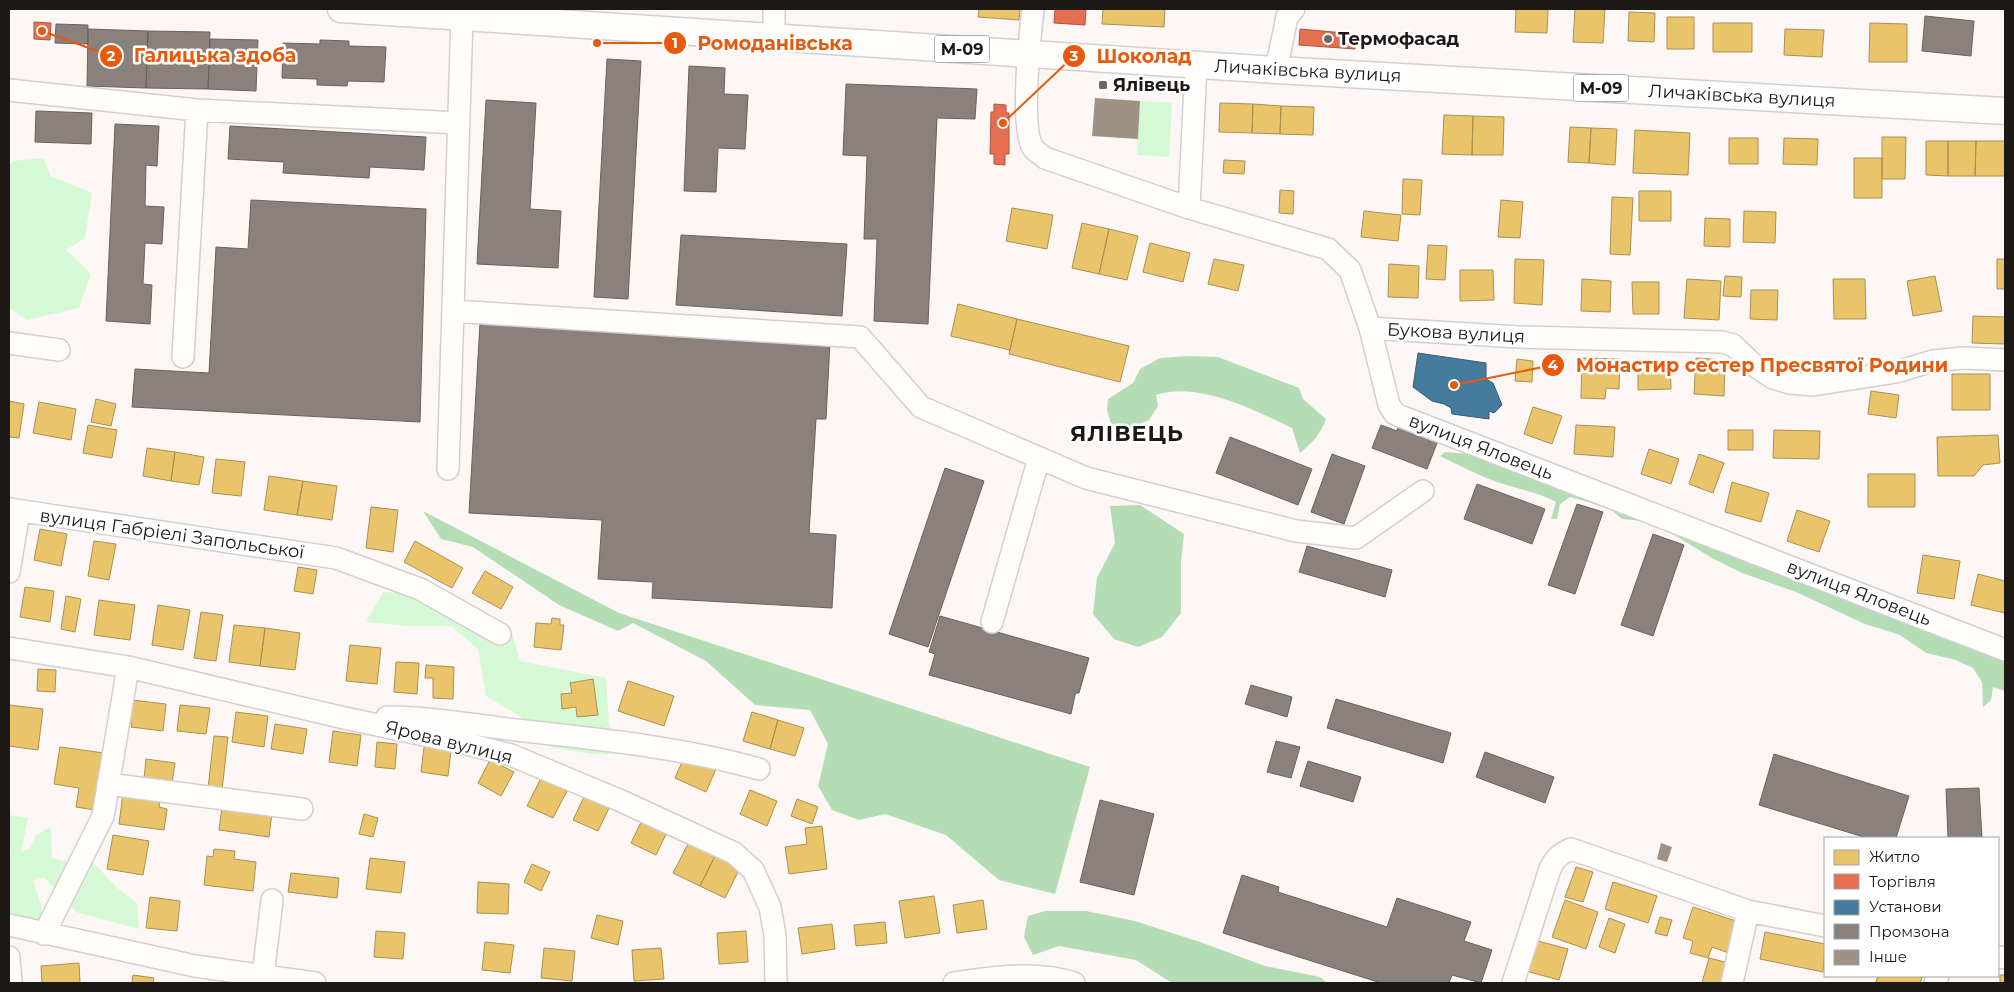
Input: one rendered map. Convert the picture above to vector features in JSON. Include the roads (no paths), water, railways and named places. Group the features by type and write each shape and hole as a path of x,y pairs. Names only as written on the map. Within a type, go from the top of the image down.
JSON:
{"main road":[{"name":"Личаківська вулиця","path":"341,9 462,17 577,16 774,37 1029,54 1276,70 2005,111"}],"street":[{"path":"774,9 774,37"},
{"name":"вулиця Яловець","path":"1033,9 1029,54 1028,135 1034,149 1045,158 1189,208 1328,249 1350,270 1370,328 1389,405 1395,414 2005,650"},
{"path":"1276,70 1288,17 1294,9"},
{"path":"448,469 462,17"},
{"path":"1189,208 1196,65"},
{"path":"9,90 197,110 459,124"},
{"path":"183,356 197,110"},
{"path":"453,311 860,337 921,407 1086,478 1296,531 1356,538 1424,491"},
{"name":"Букова вулиця","path":"1370,328 1519,337 1722,342 1733,345 1756,367 1773,378 1790,383 1814,385 1896,372 1933,361 1964,358 2005,360"},
{"path":"9,343 60,350"},
{"path":"992,622 1039,458"},
{"path":"9,572 14,510"},
{"name":"вулиця Габріелі Запольської","path":"14,510 336,558 420,589 500,634"},
{"name":"Ярова вулиця","path":"9,648 128,667 511,755 618,800 734,853 753,870 770,907 775,935 776,983"},
{"path":"44,934 103,816 128,667"},
{"path":"340,717 407,717 448,720 666,748 719,758 760,769"},
{"path":"108,784 302,809"},
{"path":"1512,983 1550,869 1555,859 1571,849 1748,911 1824,926"},
{"path":"263,976 272,900"},
{"path":"1732,983 1748,911"},
{"path":"9,924 44,934 196,966 315,983"},
{"path":"9,958 11,983"},
{"path":"954,983 981,979 1035,976 1074,983"}],"place":[{"name":"Галицька здоба","path":"42,31"},
{"name":"Термофасад","path":"1328,39"},
{"name":"Ромоданівська","path":"597,43"},
{"name":"Ялівець","path":"1103,85"},
{"name":"Шоколад","path":"1003,123"},
{"name":"Монастир сестер Пресвятої Родини","path":"1454,385"}],"district":[{"name":"ЯЛІВЕЦЬ","path":"1127,433"}]}
